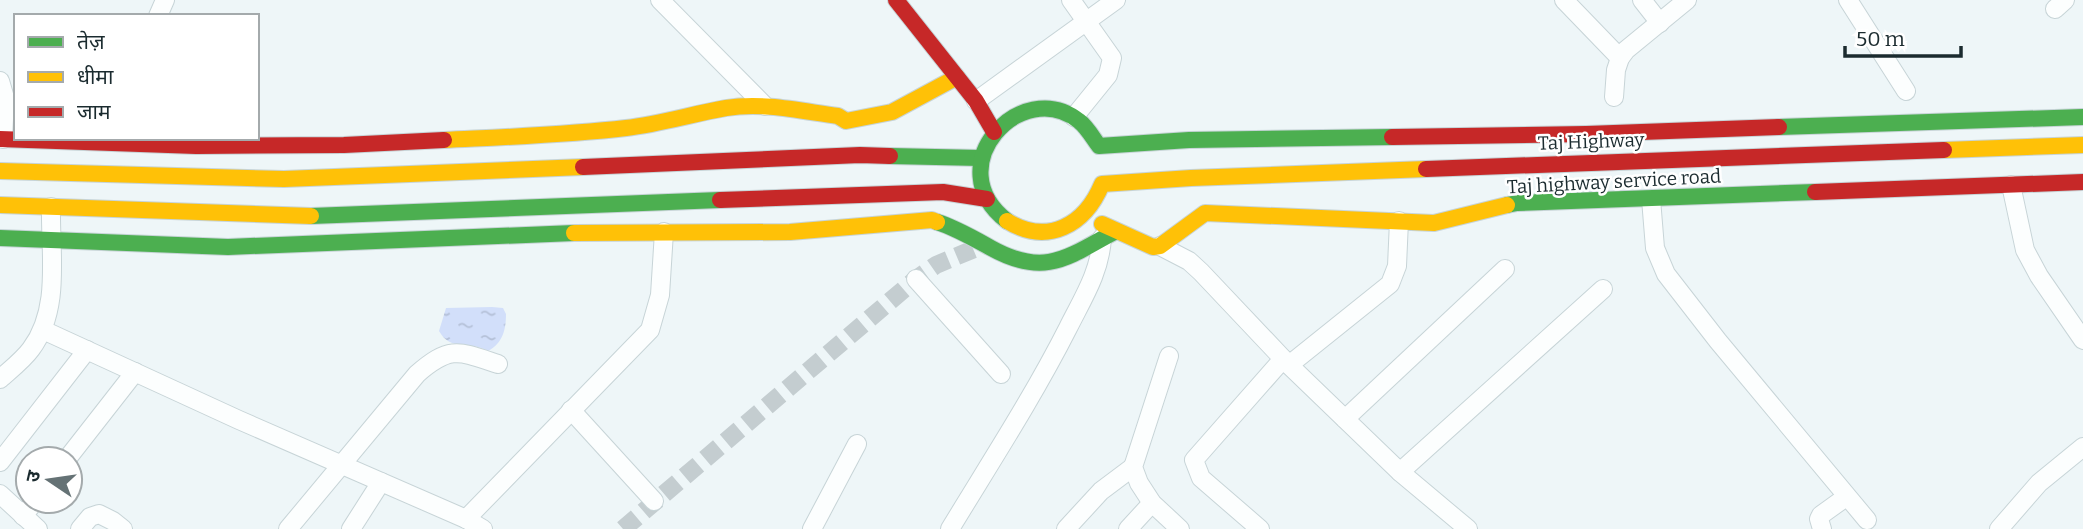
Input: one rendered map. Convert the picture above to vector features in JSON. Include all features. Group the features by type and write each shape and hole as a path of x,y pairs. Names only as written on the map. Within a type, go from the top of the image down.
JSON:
{"main road":[{"path":"897,0 976,101 993,132"},
{"path":"846,121 892,112 957,77"},
{"path":"63,140 268,147 537,135 650,125 726,108 765,106 838,116 846,121 876,155"},
{"path":"1160,246 1146,246 1109,235 1084,215 1054,231 1032,231 1002,217 987,199 981,179 981,158 993,132 1010,117 1031,109 1054,109 1074,117 1089,130 1099,146 1189,140 1586,134 2083,117"},
{"name":"Taj Highway","path":"1084,215 1092,206 1102,184 1540,164 2083,145"},
{"path":"0,171 284,179 876,155 981,158"},
{"name":"Taj highway service road","path":"1160,246 1196,219 1214,212 1434,223 1517,203 2083,182"},
{"path":"0,205 308,216 943,192 987,199"},
{"path":"0,238 228,247 598,232 790,232 932,220 947,223 1010,259 1040,265 1058,261 1109,235"}],"street":[{"path":"660,0 765,106"},
{"path":"1072,0 1112,58 1108,75 1074,117"},
{"path":"976,101 1116,0"},
{"path":"1564,0 1620,58"},
{"path":"1642,0 1660,23"},
{"path":"1614,97 1620,58 1626,50 1687,0"},
{"path":"1848,0 1906,91"},
{"path":"0,81 5,97 2,139"},
{"path":"2011,185 2025,250 2039,276 2083,340"},
{"path":"1651,199 1655,248 1666,274 1718,341 1867,520"},
{"path":"0,379 31,350 43,330 49,310 52,293 51,207"},
{"path":"1260,529 1201,478 1194,460 1286,362 1390,284 1397,266 1399,221"},
{"path":"442,529 460,517 649,330 660,295 664,232"},
{"path":"950,529 1048,366 1095,273 1109,235"},
{"path":"1160,246 1189,261 1201,272 1286,362 1400,472 1468,529"},
{"path":"1345,419 1506,269"},
{"path":"916,279 1000,374"},
{"path":"1400,472 1603,289"},
{"path":"43,330 483,529"},
{"path":"0,462 87,350"},
{"path":"288,529 417,374 435,359 459,353 498,364"},
{"path":"1066,529 1101,491 1133,467 1169,356"},
{"path":"78,445 135,372"},
{"path":"571,410 654,501"},
{"path":"813,529 857,444"},
{"path":"1999,529 2039,483 2083,447"},
{"path":"1133,467 1139,483 1152,503 1180,529"},
{"path":"351,529 381,482"},
{"path":"0,494 38,529"},
{"path":"1822,529 1819,519 1821,516 1846,496"},
{"path":"1128,529 1152,503"},
{"path":"80,529 90,517 99,514 123,529"}],"water":[{"path":"446,308 503,308 506,320 500,340 488,351 455,344 439,331"}],"tunnel":[{"path":"623,529 916,279 936,265 986,244"}],"traffic: fast":[{"path":"1007,221 988,199 981,176 984,154 995,134 1012,118 1033,110 1056,110 1079,121 1099,146 1189,140 1392,137"},
{"path":"1779,127 2083,117"},
{"path":"890,156 981,158"},
{"path":"1507,205 1815,192"},
{"path":"311,216 720,200"},
{"path":"937,222 1010,257 1042,263 1070,256 1116,231"},
{"path":"0,238 228,247 574,233"}],"traffic: slow":[{"path":"444,140 626,128 740,106 796,110 838,116 846,121 892,112 957,77"},
{"path":"1944,150 2083,145"},
{"path":"0,171 284,179 583,167"},
{"path":"1007,221 1037,232 1064,227 1086,211 1102,184 1426,169"},
{"path":"0,205 311,216"},
{"path":"1102,224 1153,247 1160,246 1205,213 1434,223 1507,205"},
{"path":"574,233 790,232 932,220 937,222"}],"traffic: jam":[{"path":"896,0 976,101 994,132"},
{"path":"1392,137 1779,127"},
{"path":"0,139 14,140"},
{"path":"28,140 196,146 344,145 444,140"},
{"path":"1426,169 1944,150"},
{"path":"583,167 890,156"},
{"path":"1815,192 2083,182"},
{"path":"720,200 943,192 987,199"}]}
